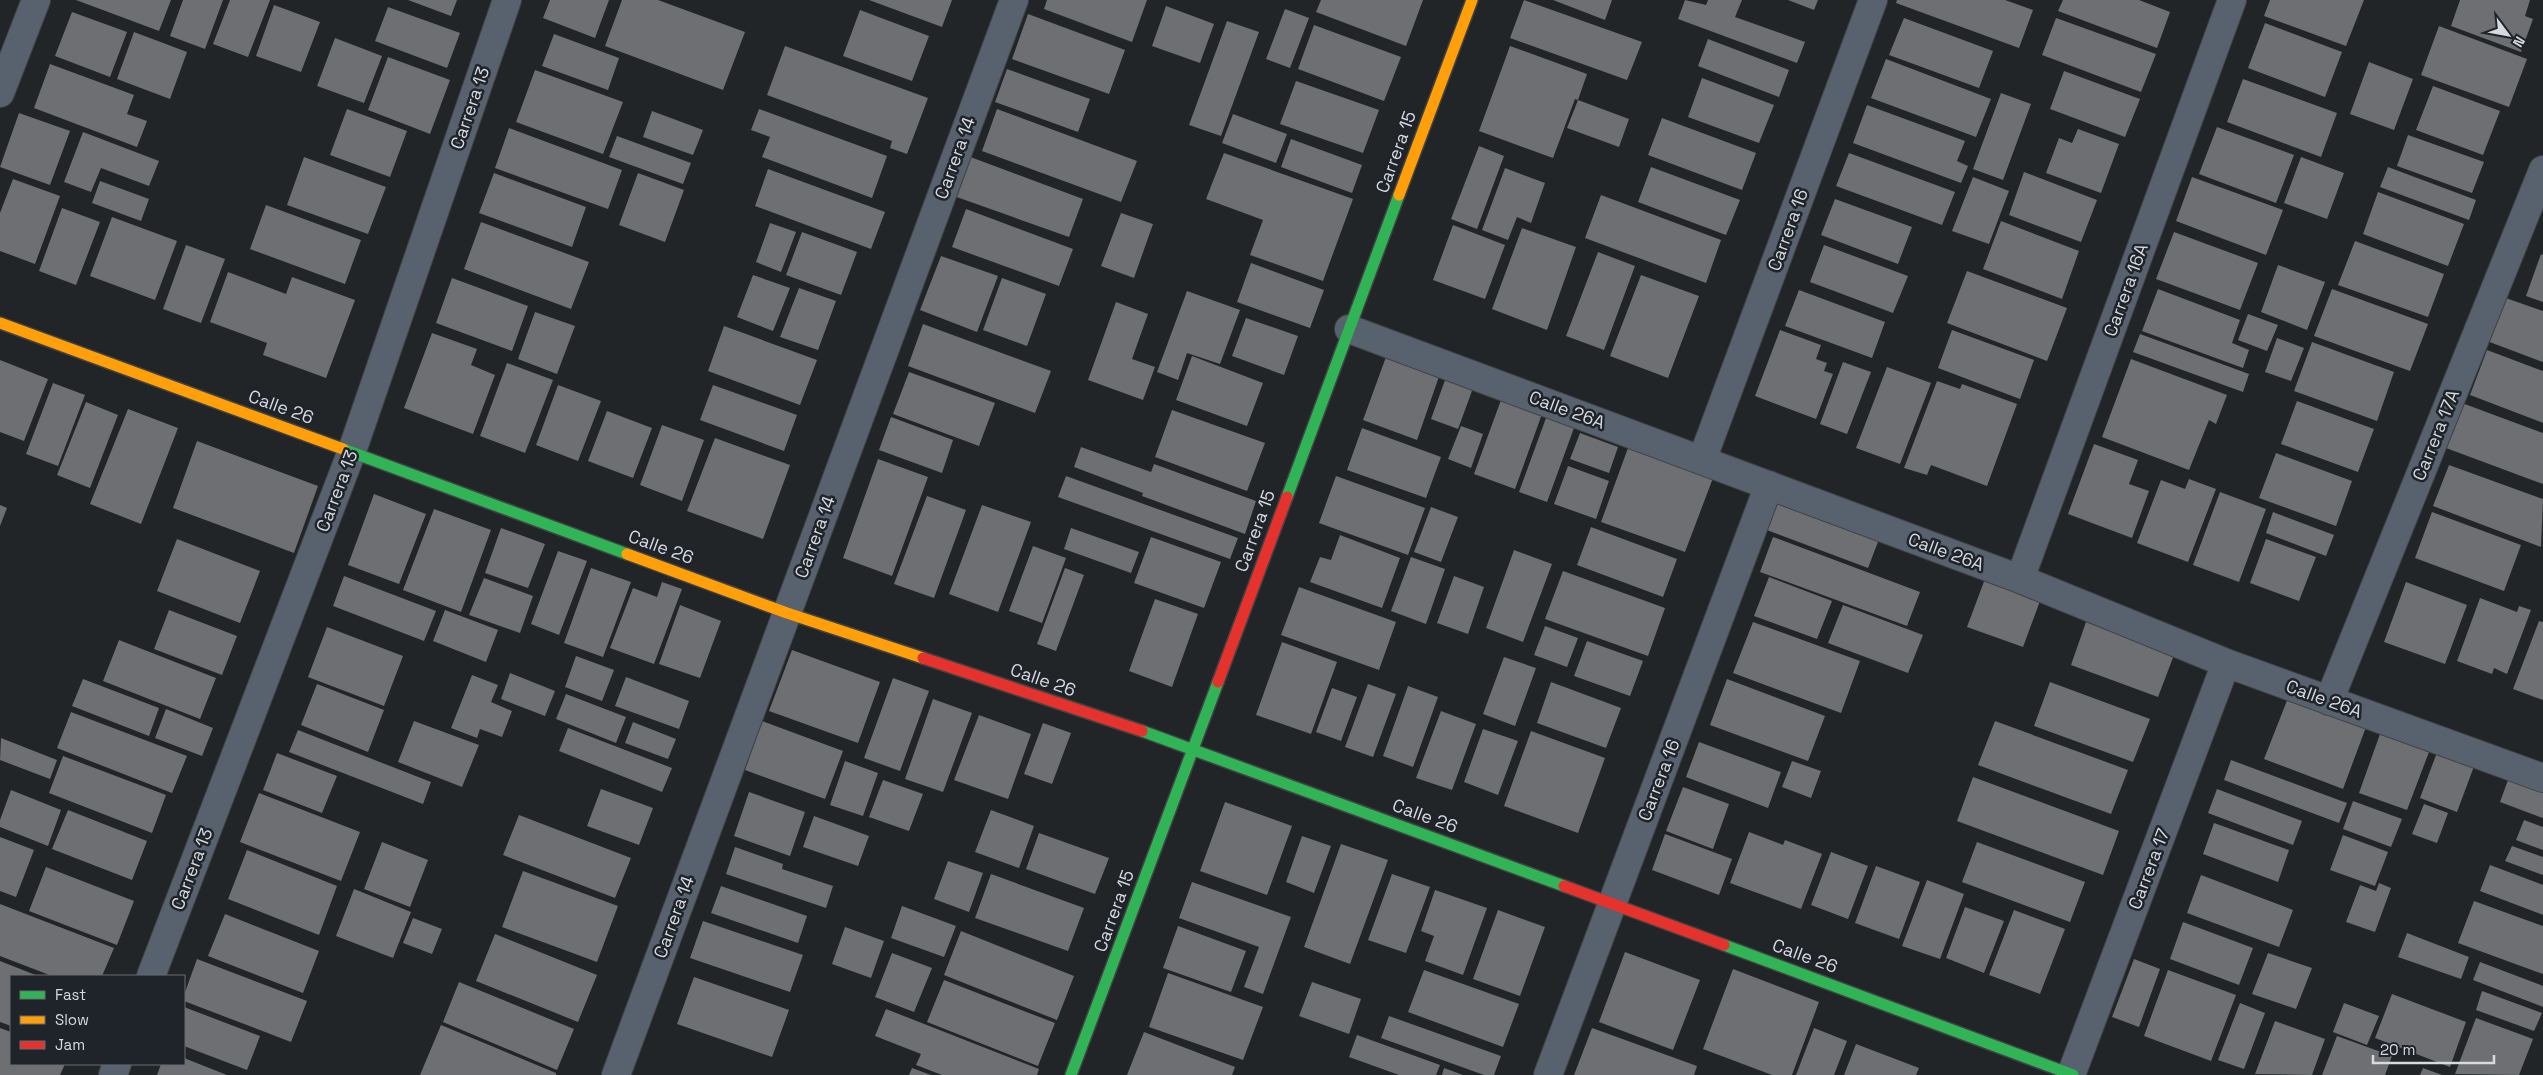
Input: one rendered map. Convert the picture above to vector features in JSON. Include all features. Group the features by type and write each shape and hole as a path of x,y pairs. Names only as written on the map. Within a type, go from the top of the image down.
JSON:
{"street":[{"path":"0,93 36,0"},
{"name":"Carrera 13","path":"151,975 352,451 507,0"},
{"name":"Carrera 14","path":"616,1075 1014,0"},
{"name":"Carrera 15","path":"1071,1075 1472,0"},
{"name":"Carrera 16","path":"1702,460 1873,0"},
{"name":"Carrera 16A","path":"2020,579 2232,0"},
{"name":"Carrera 17A","path":"2329,701 2543,170"},
{"name":"Calle 26","path":"0,323 352,451 787,613 1192,748 2072,1075"},
{"name":"Calle 26A","path":"1349,329 2020,579 2226,662 2329,701 2543,778"},
{"name":"Carrera 16","path":"1548,1075 1769,486"},
{"name":"Carrera 17","path":"2072,1075 2226,662"}],"building":[{"path":"76,0 171,0 159,31"},
{"path":"183,0 223,0 205,49 170,36"},
{"path":"230,0 270,0 248,57 213,44"},
{"path":"408,0 457,0 451,16"},
{"path":"550,0 609,0 595,38 543,18"},
{"path":"622,0 658,0 745,32 723,90 605,46"},
{"path":"869,0 952,0 942,27"},
{"path":"1047,0 1147,0 1132,42 1044,9"},
{"path":"1321,0 1423,0 1406,46 1316,12"},
{"path":"1524,0 1642,42 1627,80 1510,38"},
{"path":"1553,0 1612,0 1605,20"},
{"path":"1685,0 1706,5 1708,0 1742,0 1735,17 1805,42 1797,63 1678,19"},
{"path":"1788,0 1818,0 1814,10"},
{"path":"1897,0 2005,0 2033,10 2019,48 1896,3"},
{"path":"2063,0 2139,0 2170,12 2157,48 2058,11"},
{"path":"2270,0 2364,0 2346,46 2264,16"},
{"path":"2460,0 2530,0 2525,16 2533,19 2521,52 2451,26"},
{"path":"274,5 320,22 301,72 256,56"},
{"path":"1166,6 1214,24 1200,63 1152,46"},
{"path":"388,7 460,33 447,68 375,41"},
{"path":"1285,9 1309,18 1290,68 1266,59"},
{"path":"860,10 929,36 912,81 843,56"},
{"path":"72,12 127,32 110,77 55,56"},
{"path":"1028,14 1125,50 1109,94 1012,59"},
{"path":"1904,18 1993,51 1979,88 1889,55"},
{"path":"2056,18 2156,54 2141,92 2042,55"},
{"path":"1227,21 1259,32 1221,136 1189,125"},
{"path":"2265,23 2342,52 2325,97 2248,68"},
{"path":"1314,25 1401,57 1384,101 1298,69"},
{"path":"2439,26 2527,59 2509,107 2421,75"},
{"path":"134,32 187,52 170,99 117,79"},
{"path":"554,34 619,58 608,90 542,66"},
{"path":"335,38 382,56 364,103 317,86"},
{"path":"1708,39 1789,70 1779,97 1698,66"},
{"path":"785,46 928,98 907,154 890,148 892,141 767,95"},
{"path":"1510,46 1587,74 1578,100 1575,99 1553,158 1479,131"},
{"path":"388,57 450,80 430,134 368,110"},
{"path":"1886,59 1991,99 1976,137 1871,98"},
{"path":"2369,62 2413,79 2394,130 2350,114"},
{"path":"50,64 134,95 127,114 147,121 137,147 34,108"},
{"path":"1007,69 1090,99 1078,132 995,102"},
{"path":"535,70 623,102 603,154 516,122"},
{"path":"2064,71 2140,99 2125,137 2050,109"},
{"path":"1702,78 1774,105 1759,143 1688,117"},
{"path":"2243,79 2337,113 2321,157 2227,122"},
{"path":"1296,81 1379,110 1363,153 1280,124"},
{"path":"2433,86 2500,111 2483,155 2416,130"},
{"path":"2001,93 2031,104 2003,180 1973,169"},
{"path":"1578,100 1629,119 1619,147 1567,128"},
{"path":"1867,105 1965,141 1957,161 1968,166 1961,183 1853,143"},
{"path":"347,109 407,131 390,177 330,155"},
{"path":"759,109 887,156 872,198 762,157 770,137 751,130"},
{"path":"997,109 1137,161 1121,202 982,151"},
{"path":"652,111 703,130 693,155 643,137"},
{"path":"19,113 70,131 50,185 0,167"},
{"path":"1233,114 1287,134 1276,163 1222,143"},
{"path":"1662,118 1756,153 1742,190 1648,155"},
{"path":"2217,127 2294,155 2276,203 2199,174"},
{"path":"509,128 622,170 608,209 495,168"},
{"path":"2078,129 2119,144 2101,193 2046,173 2059,138 2072,143"},
{"path":"83,132 159,161 149,186 101,168 91,192 64,182"},
{"path":"2408,135 2484,162 2472,193 2397,166"},
{"path":"617,136 691,163 683,184 609,157"},
{"path":"1291,139 1362,165 1352,193 1281,167"},
{"path":"1479,146 1504,156 1477,229 1451,219"},
{"path":"1224,153 1353,199 1323,281 1250,255 1263,220 1206,199"},
{"path":"1849,153 1955,192 1942,225 1836,186"},
{"path":"965,155 1083,199 1069,237 951,195"},
{"path":"304,157 386,187 368,234 287,205"},
{"path":"2301,157 2344,173 2327,219 2284,203"},
{"path":"1651,167 1740,200 1726,235 1638,202"},
{"path":"2388,167 2476,200 2469,220 2380,187"},
{"path":"1505,168 1545,183 1531,223 1517,217 1508,240 1482,230"},
{"path":"768,169 885,212 871,249 755,206"},
{"path":"2024,172 2097,200 2081,242 2009,215"},
{"path":"494,173 586,207 572,247 479,213"},
{"path":"638,173 684,190 665,242 619,225"},
{"path":"1973,177 2009,191 1989,244 1952,231"},
{"path":"2192,177 2283,210 2266,255 2176,221"},
{"path":"13,179 60,196 35,264 0,251 0,213"},
{"path":"100,181 149,199 141,221 92,203"},
{"path":"2378,192 2464,224 2448,266 2363,234"},
{"path":"1601,195 1721,240 1706,283 1585,238"},
{"path":"1835,199 1912,227 1898,264 1821,235"},
{"path":"266,205 361,240 345,284 250,249"},
{"path":"62,208 100,222 76,285 39,271"},
{"path":"966,209 1073,249 1059,286 952,247"},
{"path":"1121,213 1153,224 1134,278 1101,266"},
{"path":"112,217 177,241 155,300 90,276"},
{"path":"2001,221 2079,251 2062,299 1983,269"},
{"path":"481,222 589,262 571,309 464,269"},
{"path":"770,223 796,232 781,272 756,262"},
{"path":"1453,225 1505,245 1485,299 1433,280"},
{"path":"1522,228 1576,247 1547,330 1492,309"},
{"path":"802,232 857,252 841,295 786,275"},
{"path":"2174,232 2258,263 2240,310 2156,279"},
{"path":"2355,241 2444,274 2428,317 2338,285"},
{"path":"186,245 225,259 201,323 163,309"},
{"path":"1824,245 1908,276 1893,313 1810,282"},
{"path":"1598,252 1635,266 1604,350 1566,336"},
{"path":"2541,254 2543,255 2543,302 2526,296"},
{"path":"941,256 998,276 977,332 920,310"},
{"path":"1251,263 1324,290 1310,328 1237,302"},
{"path":"2278,265 2325,282 2307,330 2261,312"},
{"path":"1967,271 2067,308 2047,361 1947,323"},
{"path":"228,272 286,294 292,277 355,300 326,378 263,355 267,343 210,322"},
{"path":"753,275 790,288 773,331 737,317"},
{"path":"1641,275 1699,296 1668,378 1610,356"},
{"path":"452,278 528,306 512,351 436,323"},
{"path":"1002,278 1046,294 1027,346 983,330"},
{"path":"799,288 836,301 818,350 780,337"},
{"path":"2158,289 2240,320 2232,343 2249,350 2243,368 2142,331"},
{"path":"2332,289 2428,324 2410,371 2314,336"},
{"path":"1799,290 1885,322 1872,358 1785,326"},
{"path":"1187,291 1240,310 1220,364 1187,353 1178,380 1157,372"},
{"path":"2503,297 2543,311 2543,362 2487,341"},
{"path":"1116,302 1148,314 1132,359 1155,367 1143,400 1088,380"},
{"path":"535,312 575,326 557,374 518,359"},
{"path":"2248,314 2278,325 2267,351 2238,340"},
{"path":"1246,318 1298,336 1284,375 1232,356"},
{"path":"923,324 1051,371 1035,413 908,366"},
{"path":"724,326 817,360 800,405 708,371"},
{"path":"1780,330 1821,345 1816,359 1827,363 1824,371 1833,374 1816,419 1755,396"},
{"path":"1952,330 2034,360 2020,399 1938,368"},
{"path":"432,333 477,349 471,365 495,375 473,434 404,408"},
{"path":"2140,334 2249,374 2243,392 2133,352"},
{"path":"2277,338 2304,348 2291,381 2265,372"},
{"path":"2312,342 2394,372 2377,421 2294,391"},
{"path":"1390,346 1443,365 1417,440 1363,420"},
{"path":"2487,350 2543,371 2543,423 2470,395"},
{"path":"1192,356 1263,383 1247,426 1176,400"},
{"path":"2131,359 2227,395 2216,424 2209,420 2189,470 2102,437"},
{"path":"0,360 48,379 24,441 0,432"},
{"path":"1843,362 1871,372 1847,434 1820,424"},
{"path":"507,363 553,380 525,453 480,436"},
{"path":"1887,367 1931,383 1900,464 1856,448"},
{"path":"1449,369 1476,380 1458,429 1431,419"},
{"path":"909,372 995,403 979,446 893,414"},
{"path":"1937,381 1960,389 1962,384 2017,404 1987,486 1931,465 1927,475 1904,468"},
{"path":"53,383 85,395 58,466 26,454"},
{"path":"558,385 601,401 578,461 536,445"},
{"path":"713,385 797,415 784,451 700,420"},
{"path":"1501,400 1542,414 1515,489 1474,474"},
{"path":"2297,401 2374,429 2358,472 2281,444"},
{"path":"86,402 118,415 90,488 57,475"},
{"path":"2462,403 2543,433 2543,484 2446,448"},
{"path":"1550,407 1578,417 1547,502 1519,492"},
{"path":"128,409 178,428 141,524 90,504"},
{"path":"1172,410 1265,443 1247,491 1155,457"},
{"path":"607,411 652,428 633,478 588,461"},
{"path":"891,417 953,440 942,473 879,450"},
{"path":"662,425 704,440 682,501 640,485"},
{"path":"1461,426 1483,434 1471,468 1448,459"},
{"path":"1362,428 1441,457 1426,498 1347,470"},
{"path":"1580,433 1618,447 1609,473 1570,459"},
{"path":"715,438 790,465 763,539 687,511"},
{"path":"197,441 318,486 294,553 173,508"},
{"path":"2094,444 2138,460 2129,484 2149,491 2132,538 2068,514"},
{"path":"1081,447 1151,472 1154,464 1256,501 1245,534 1142,496 1143,493 1074,467"},
{"path":"1628,448 1713,478 1685,552 1601,522"},
{"path":"2276,453 2352,481 2336,526 2259,498"},
{"path":"878,459 928,477 892,576 843,558"},
{"path":"2449,465 2543,499 2541,547 2433,506"},
{"path":"1568,466 1609,481 1596,519 1554,504"},
{"path":"1066,476 1238,538 1230,559 1058,497"},
{"path":"1336,476 1425,508 1408,555 1319,523"},
{"path":"2189,479 2216,489 2188,562 2137,543 2161,480 2185,489"},
{"path":"2220,492 2266,509 2239,582 2193,565"},
{"path":"374,494 426,514 399,584 348,565"},
{"path":"927,496 966,510 934,598 894,584"},
{"path":"1780,496 1881,534 1868,568 1767,530"},
{"path":"0,505 7,508 0,526"},
{"path":"982,505 1031,522 998,612 949,594"},
{"path":"1431,507 1458,517 1441,562 1414,552"},
{"path":"434,509 491,530 461,612 403,590"},
{"path":"2273,512 2334,535 2326,556 2266,533"},
{"path":"2432,512 2521,545 2504,591 2415,558"},
{"path":"1591,527 1677,559 1663,597 1577,565"},
{"path":"501,528 545,544 528,588 485,573"},
{"path":"1071,528 1139,552 1131,573 1064,549"},
{"path":"1340,535 1400,558 1382,608 1310,582 1320,557 1331,560"},
{"path":"1151,537 1221,562 1204,608 1134,583"},
{"path":"1773,537 1920,592 1907,626 1760,572"},
{"path":"177,539 260,571 240,623 157,591"},
{"path":"2266,539 2316,557 2299,601 2250,583"},
{"path":"1033,546 1066,558 1042,623 1009,611"},
{"path":"1514,550 1552,564 1523,642 1486,628"},
{"path":"558,551 587,561 559,635 531,624"},
{"path":"1411,557 1445,569 1426,624 1391,611"},
{"path":"591,568 631,582 603,657 564,643"},
{"path":"1065,568 1084,575 1056,651 1037,644"},
{"path":"1989,568 2020,580 2016,592 2040,601 2023,647 1967,627"},
{"path":"1563,571 1665,608 1648,656 1545,619"},
{"path":"344,576 436,611 424,641 333,606"},
{"path":"1454,576 1484,587 1468,634 1437,623"},
{"path":"1769,577 1832,601 1817,639 1754,616"},
{"path":"484,578 533,596 520,633 469,615"},
{"path":"662,582 682,589 654,664 610,648 633,588 657,597"},
{"path":"2406,582 2467,605 2445,664 2384,642"},
{"path":"1299,587 1396,622 1379,670 1281,635"},
{"path":"2480,598 2517,612 2519,606 2531,610 2507,674 2494,668 2492,674 2457,661"},
{"path":"1155,599 1198,614 1172,687 1129,671"},
{"path":"680,605 721,621 700,678 659,664"},
{"path":"1843,605 1923,635 1908,673 1828,643"},
{"path":"169,610 237,636 222,675 154,649"},
{"path":"445,610 498,630 486,662 433,641"},
{"path":"2539,621 2543,622 2543,700 2513,689"},
{"path":"1753,622 1860,661 1841,713 1733,673"},
{"path":"2086,622 2174,655 2158,697 2071,665"},
{"path":"1545,626 1578,638 1567,667 1534,655"},
{"path":"327,627 403,656 384,706 308,677"},
{"path":"119,640 216,678 200,719 103,681"},
{"path":"1587,641 1643,661 1630,696 1574,676"},
{"path":"1282,642 1337,662 1311,734 1256,715"},
{"path":"792,650 880,682 858,743 769,711"},
{"path":"576,656 614,670 602,701 565,687"},
{"path":"1504,657 1536,668 1515,726 1483,714"},
{"path":"510,673 555,691 545,716 501,699"},
{"path":"472,675 498,685 491,702 512,711 502,737 480,729 477,738 451,728"},
{"path":"626,677 689,701 679,729 615,706"},
{"path":"893,678 929,691 900,771 864,758"},
{"path":"83,679 159,708 149,736 72,706"},
{"path":"1727,679 1825,716 1808,761 1710,725"},
{"path":"1551,682 1621,708 1606,748 1537,723"},
{"path":"2050,682 2150,719 2133,762 2034,726"},
{"path":"317,684 384,710 368,752 301,725"},
{"path":"1368,684 1396,694 1373,757 1345,747"},
{"path":"1408,686 1438,697 1413,767 1383,756"},
{"path":"1332,688 1357,697 1341,741 1316,732"},
{"path":"566,694 626,717 616,743 556,719"},
{"path":"2288,698 2366,727 2343,789 2264,759"},
{"path":"933,699 972,713 943,792 905,779"},
{"path":"166,709 213,728 202,756 155,738"},
{"path":"1441,711 1476,724 1452,790 1416,778"},
{"path":"71,712 187,756 172,793 57,748"},
{"path":"979,715 1031,734 1008,799 954,780"},
{"path":"414,721 479,745 462,787 398,762"},
{"path":"762,721 843,751 825,799 745,770"},
{"path":"1995,721 2128,770 2111,814 1978,765"},
{"path":"633,722 676,739 668,759 625,743"},
{"path":"1043,723 1071,733 1052,784 1024,774"},
{"path":"568,728 672,768 662,792 559,751"},
{"path":"1483,729 1518,741 1498,795 1464,782"},
{"path":"298,730 431,782 423,804 289,752"},
{"path":"1531,731 1605,758 1578,833 1504,806"},
{"path":"2380,734 2429,752 2407,810 2359,793"},
{"path":"1,738 57,760 50,779 0,760"},
{"path":"1699,742 1781,772 1768,808 1686,777"},
{"path":"2439,747 2476,761 2457,812 2420,798"},
{"path":"277,753 337,776 322,813 263,790"},
{"path":"63,756 166,795 152,833 49,793"},
{"path":"2231,760 2347,803 2339,823 2224,780"},
{"path":"845,761 878,773 863,816 830,805"},
{"path":"1792,761 1821,771 1811,798 1782,787"},
{"path":"1973,777 2119,831 2103,875 1957,821"},
{"path":"883,780 923,794 909,831 869,817"},
{"path":"2508,780 2543,792 2543,818 2500,802"},
{"path":"1683,787 1729,804 1713,849 1666,831"},
{"path":"601,789 653,808 639,845 587,826"},
{"path":"2217,789 2302,821 2293,845 2208,813"},
{"path":"11,790 61,810 48,846 0,827 0,820"},
{"path":"749,792 805,812 790,856 734,836"},
{"path":"259,793 360,832 341,881 240,842"},
{"path":"2353,801 2402,819 2391,847 2343,829"},
{"path":"1225,802 1292,826 1267,895 1200,871"},
{"path":"2424,804 2448,813 2437,843 2412,834"},
{"path":"68,810 147,841 132,880 52,849"},
{"path":"991,810 1034,826 1019,868 975,852"},
{"path":"519,815 631,858 615,898 503,855"},
{"path":"814,816 869,836 858,866 803,847"},
{"path":"2524,820 2543,827 2543,850 2516,840"},
{"path":"2214,823 2289,850 2278,882 2203,854"},
{"path":"1749,832 1783,845 1785,840 1822,854 1801,909 1730,883"},
{"path":"1039,833 1109,858 1095,894 1026,869"},
{"path":"1665,834 1732,859 1719,895 1652,870"},
{"path":"2343,835 2388,852 2375,886 2330,870"},
{"path":"1302,836 1331,846 1314,893 1286,882"},
{"path":"0,837 34,850 16,897 0,891"},
{"path":"382,842 428,860 410,907 364,889"},
{"path":"1977,842 2085,882 2070,922 1962,882"},
{"path":"1341,844 1388,860 1350,964 1304,947"},
{"path":"2512,846 2543,857 2543,875 2505,861"},
{"path":"735,847 783,864 782,869 833,886 826,908 726,874"},
{"path":"247,850 337,886 319,935 228,899"},
{"path":"1831,852 1868,866 1848,919 1811,905"},
{"path":"948,861 983,873 969,912 934,899"},
{"path":"2490,865 2543,885 2543,915 2480,891"},
{"path":"1876,866 1920,882 1899,939 1855,923"},
{"path":"46,867 134,901 117,945 29,911"},
{"path":"523,871 618,906 597,962 502,927"},
{"path":"991,874 1084,908 1068,951 975,918"},
{"path":"1392,874 1430,887 1406,953 1368,940"},
{"path":"2201,875 2293,910 2279,947 2187,913"},
{"path":"1927,880 1964,894 1940,959 1902,946"},
{"path":"1192,882 1291,917 1263,994 1244,987 1259,947 1179,918"},
{"path":"2379,883 2391,888 2375,932 2346,922 2360,885 2376,891"},
{"path":"721,886 807,916 798,943 711,913"},
{"path":"354,889 411,912 393,958 336,936"},
{"path":"1435,890 1487,908 1463,975 1425,961 1434,936 1421,931"},
{"path":"2474,901 2543,926 2543,974 2458,943"},
{"path":"0,904 114,948 102,975 49,975 0,956"},
{"path":"902,906 956,926 944,957 891,938"},
{"path":"1965,907 2004,921 1984,973 1946,958"},
{"path":"1498,910 1545,927 1520,996 1473,979"},
{"path":"2014,910 2065,929 2040,994 1989,975"},
{"path":"225,914 319,951 303,993 208,956"},
{"path":"413,918 442,929 432,954 403,943"},
{"path":"703,921 803,955 790,992 690,958"},
{"path":"2183,922 2253,948 2239,985 2170,959"},
{"path":"1178,926 1246,951 1231,992 1163,968"},
{"path":"845,927 884,941 871,978 832,964"},
{"path":"961,931 1074,976 1057,1020 944,975"},
{"path":"2407,933 2469,957 2461,979 2398,957"},
{"path":"495,934 597,975 578,1022 476,981"},
{"path":"1625,952 1700,980 1673,1050 1599,1022"},
{"path":"892,953 932,968 914,1012 875,997"},
{"path":"2268,953 2312,968 2296,1009 2252,994"},
{"path":"197,959 307,1001 291,1042 185,1001 185,992"},
{"path":"2134,959 2160,969 2139,1027 2112,1017"},
{"path":"0,961 35,975 10,975 10,1026 0,1022"},
{"path":"2480,962 2543,986 2543,1007 2473,980"},
{"path":"1733,969 1819,1002 1792,1075 1772,1075 1703,1049"},
{"path":"1424,970 1519,1004 1503,1047 1408,1012"},
{"path":"2168,970 2236,995 2211,1061 2144,1036"},
{"path":"1168,973 1263,1007 1243,1060 1149,1027"},
{"path":"694,977 789,1010 772,1057 677,1024"},
{"path":"944,980 1055,1023 1038,1066 927,1022"},
{"path":"459,982 574,1029 557,1070 443,1022"},
{"path":"1312,982 1361,999 1349,1034 1299,1016"},
{"path":"2482,991 2542,1013 2534,1031 2476,1010"},
{"path":"2392,994 2466,1022 2450,1067 2375,1038"},
{"path":"2240,1003 2265,1013 2244,1069 2218,1060"},
{"path":"2344,1003 2379,1016 2367,1045 2333,1032"},
{"path":"185,1007 260,1036 247,1070 185,1046"},
{"path":"886,1009 1039,1069 1037,1075 942,1075 916,1065 921,1054 875,1036"},
{"path":"1389,1016 1501,1056 1494,1075 1484,1075 1381,1038"},
{"path":"2476,1018 2533,1039 2519,1075 2455,1074"},
{"path":"2275,1021 2325,1039 2312,1075 2255,1074"},
{"path":"441,1025 556,1073 556,1075 420,1075"},
{"path":"0,1028 10,1032 10,1065 65,1065 60,1075 0,1075"},
{"path":"1592,1028 1697,1066 1694,1075 1574,1075"},
{"path":"1814,1028 1847,1041 1834,1075 1796,1075"},
{"path":"1144,1032 1235,1067 1232,1075 1127,1075"},
{"path":"1357,1035 1440,1065 1436,1075 1399,1075 1349,1057"},
{"path":"2337,1036 2392,1056 2385,1075 2322,1075"},
{"path":"1856,1044 1919,1068 1916,1075 1844,1075"},
{"path":"185,1058 227,1075 157,1075 161,1065 185,1065"},
{"path":"912,1068 931,1075 909,1075"},
{"path":"1444,1068 1463,1075 1442,1075"},
{"path":"2423,1068 2442,1075 2420,1075"}],"traffic: fast":[{"path":"1287,497 1399,195"},
{"path":"343,449 627,554"},
{"path":"1071,1075 1218,682"},
{"path":"1142,731 1564,886"},
{"path":"1724,945 2073,1075"}],"traffic: slow":[{"path":"1399,195 1472,0"},
{"path":"0,323 343,449"},
{"path":"627,554 787,613 923,658"}],"traffic: jam":[{"path":"1218,682 1287,497"},
{"path":"923,658 1142,731"},
{"path":"1564,886 1724,945"}]}
